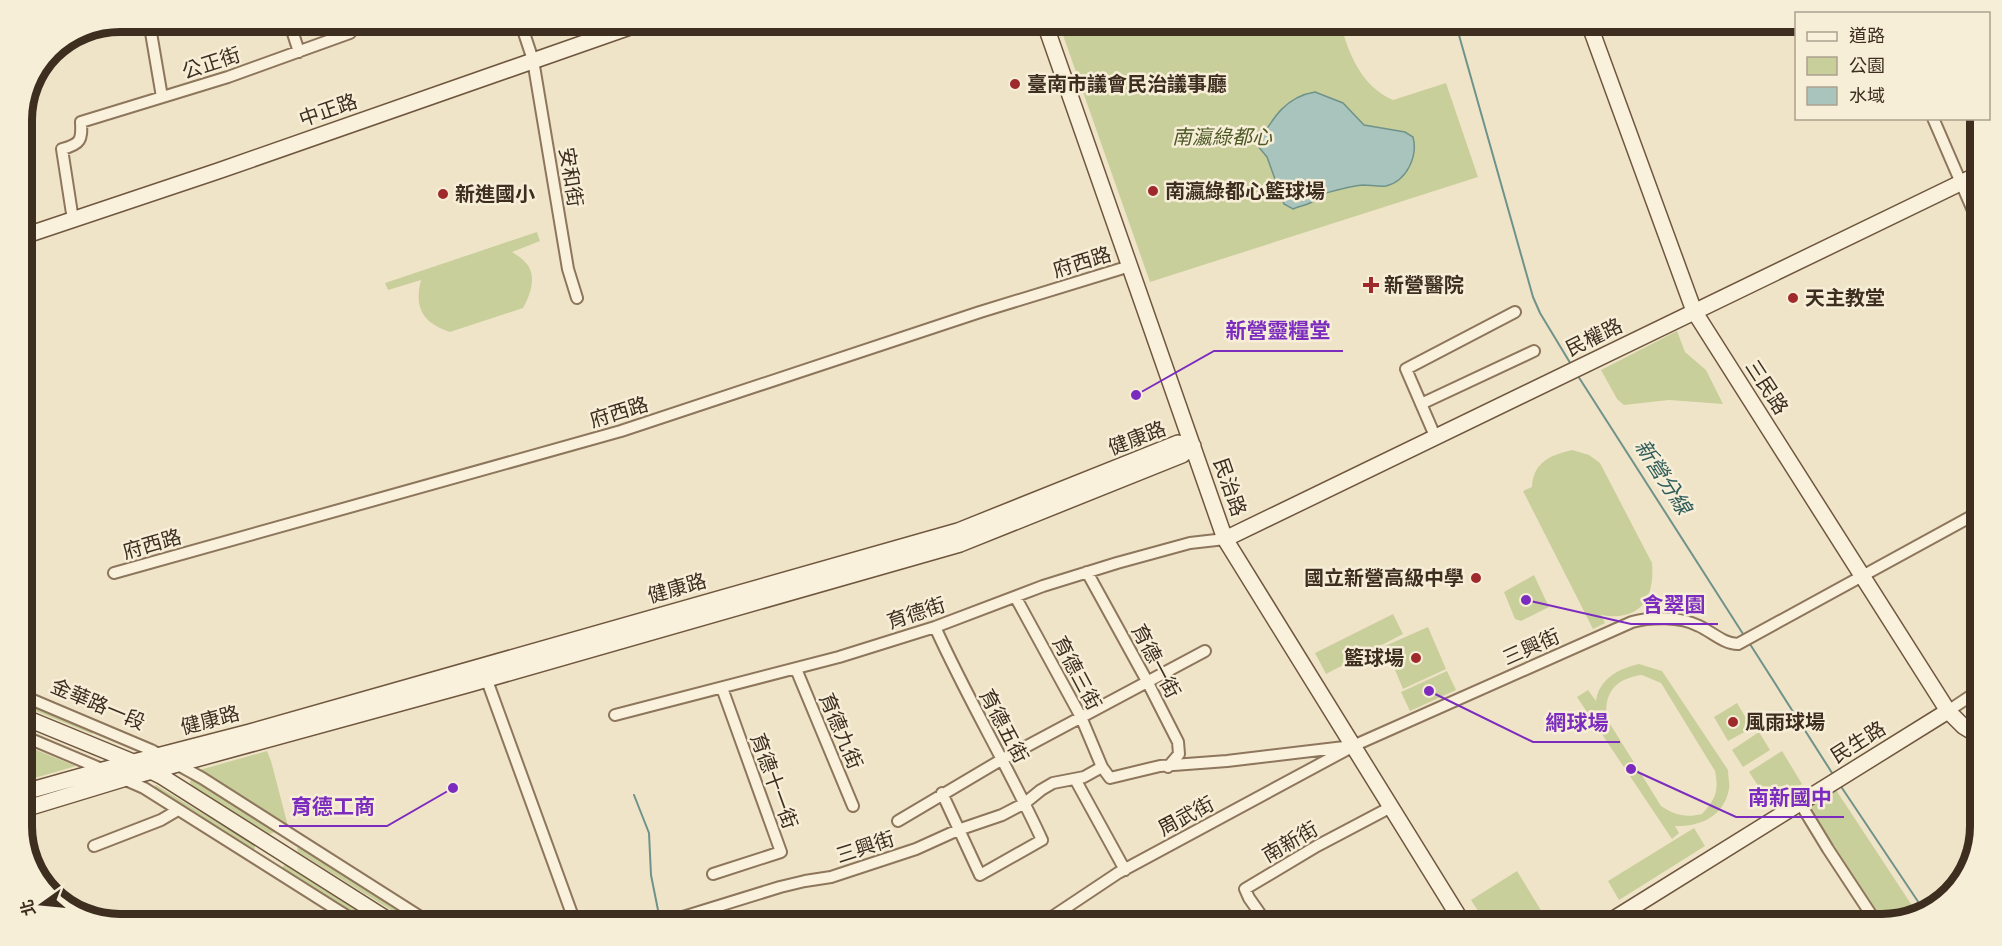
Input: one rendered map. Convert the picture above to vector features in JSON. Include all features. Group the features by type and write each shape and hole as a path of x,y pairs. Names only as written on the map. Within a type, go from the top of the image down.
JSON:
{"street":[{"path":"151,32 162,97"},
{"path":"293,32 299,52"},
{"name":"公正街","path":"73,220 62,149 76,145 80,140 81,122 228,77 350,32"},
{"name":"安和街","path":"523,32 532,60 568,269 577,298"},
{"name":"中正路","path":"32,233 426,100 615,32"},
{"name":"民治路","path":"1048,32 1225,538 1457,914"},
{"name":"三民路","path":"1595,32 1694,311 1948,711 1970,730"},
{"path":"1934,120 1970,205"},
{"name":"民權路","path":"1225,538 1970,178"},
{"name":"府西路","path":"114,573 621,431 980,312 1130,266"},
{"path":"1435,436 1406,369 1515,312"},
{"path":"1421,404 1534,351"},
{"name":"健康路","path":"32,807 919,548 1178,443 1193,446"},
{"name":"三興街","path":"693,914 780,887 853,871 916,849 958,830 1002,815 1025,803 1053,783 1084,777 1102,767 1110,778 1160,766 1168,767 1353,746 1632,622 1649,619 1688,622 1698,625 1729,643 1738,644 1970,517"},
{"name":"育德街","path":"615,715 796,669 935,627 1043,586 1087,572 1190,543 1225,538"},
{"name":"育德一街","path":"1087,572 1178,742 1179,754 1168,767"},
{"name":"育德三街","path":"1016,598 1081,717 1102,767"},
{"name":"育德五街","path":"935,627 1042,840 980,875 958,830"},
{"path":"898,821 1001,760 1205,651"},
{"name":"育德九街","path":"796,669 853,806"},
{"path":"484,673 572,914"},
{"name":"健康路","path":"32,790 484,673"},
{"name":"育德十一街","path":"713,874 781,852 722,688"},
{"name":"民生路","path":"1622,914 1970,696"},
{"name":"金華路一段","path":"32,699 136,742 202,778 417,914"},
{"name":"金華路一段","path":"32,721 152,771 379,914"},
{"path":"32,740 144,788 343,914"},
{"name":"周武街","path":"1056,914 1107,879 1353,746"},
{"path":"1075,779 1125,870"},
{"path":"942,793 958,830"},
{"path":"1800,803 1871,914"},
{"name":"南新街","path":"1260,914 1245,889 1317,846 1391,807"},
{"path":"94,846 161,820 178,810"}],"green space":[{"name":"南瀛綠都心","path":"1062,32 1343,32 1352,56 1364,77 1382,94 1393,100 1446,83 1478,177 1150,282"},
{"path":"537,232 540,241 512,252 523,260 531,271 531,290 523,308 450,332 433,324 422,313 419,298 421,280 388,290 385,283"},
{"path":"1677,331 1685,352 1706,370 1723,404 1669,400 1624,405 1617,399 1601,370"},
{"path":"1572,450 1589,455 1600,463 1652,563 1651,587 1642,605 1626,615 1601,615 1605,623 1593,629 1523,491 1532,487 1536,471 1544,461"},
{"path":"1534,575 1549,607 1521,621 1515,619 1504,592"},
{"path":"1393,614 1403,634 1326,674 1315,653"},
{"name":"籃球場","path":"1428,627 1446,669 1403,689 1385,646"},
{"path":"1639,664 1662,671 1728,770 1729,789 1722,807 1701,822 1675,826 1679,833 1672,839 1577,697 1588,690 1596,701 1605,681","holes":["1642,675 1661,683 1715,771 1717,784 1715,794 1711,804 1702,814 1680,815 1661,806 1607,719 1607,701 1619,683 1625,679"]},
{"path":"1447,671 1456,690 1410,711 1401,692"},
{"path":"32,703 94,728 92,734 32,709"},
{"name":"風雨球場","path":"1737,703 1752,728 1728,741 1714,717"},
{"path":"1759,732 1770,750 1743,767 1732,750"},
{"path":"32,748 76,766 32,779"},
{"path":"267,751 271,761 288,826 196,771"},
{"path":"1782,751 1802,784 1770,804 1749,772"},
{"path":"192,778 275,830 269,834 191,786"},
{"path":"156,785 254,845 253,852 153,789"},
{"path":"1836,790 1914,908 1894,914 1879,914 1809,807"},
{"path":"1694,828 1705,846 1619,900 1608,881"},
{"path":"299,846 412,914 397,914 298,852"},
{"path":"284,865 287,865 365,914 349,914 281,870"},
{"path":"1517,871 1543,914 1480,914 1471,900"}],"water":[{"path":"1315,92 1343,103 1364,125 1405,132 1413,137 1412,160 1400,179 1386,186 1363,185 1326,193 1312,202 1293,209 1284,204 1267,157 1257,145 1287,104"}],"waterway":[{"name":"新營分線","path":"1458,32 1533,297 1572,366"},
{"name":"新營分線","path":"1578,376 1745,637"},
{"name":"新營分線","path":"1748,641 1834,776"},
{"name":"新營分線","path":"1840,785 1920,905"},
{"path":"634,795 649,833 651,875 659,914"}],"place":[{"name":"臺南市議會民治議事廳","path":"1015,84"},
{"name":"南瀛綠都心籃球場","path":"1153,191"},
{"name":"新進國小","path":"443,194"},
{"name":"新營醫院","path":"1371,285"},
{"name":"天主教堂","path":"1793,298"},
{"name":"新營靈糧堂","path":"1136,395"},
{"name":"國立新營高級中學","path":"1476,578"},
{"name":"含翠園","path":"1526,600"},
{"name":"籃球場","path":"1416,658"},
{"name":"網球場","path":"1429,691"},
{"name":"風雨球場","path":"1733,722"},
{"name":"南新國中","path":"1631,769"},
{"name":"育德工商","path":"453,788"}]}
